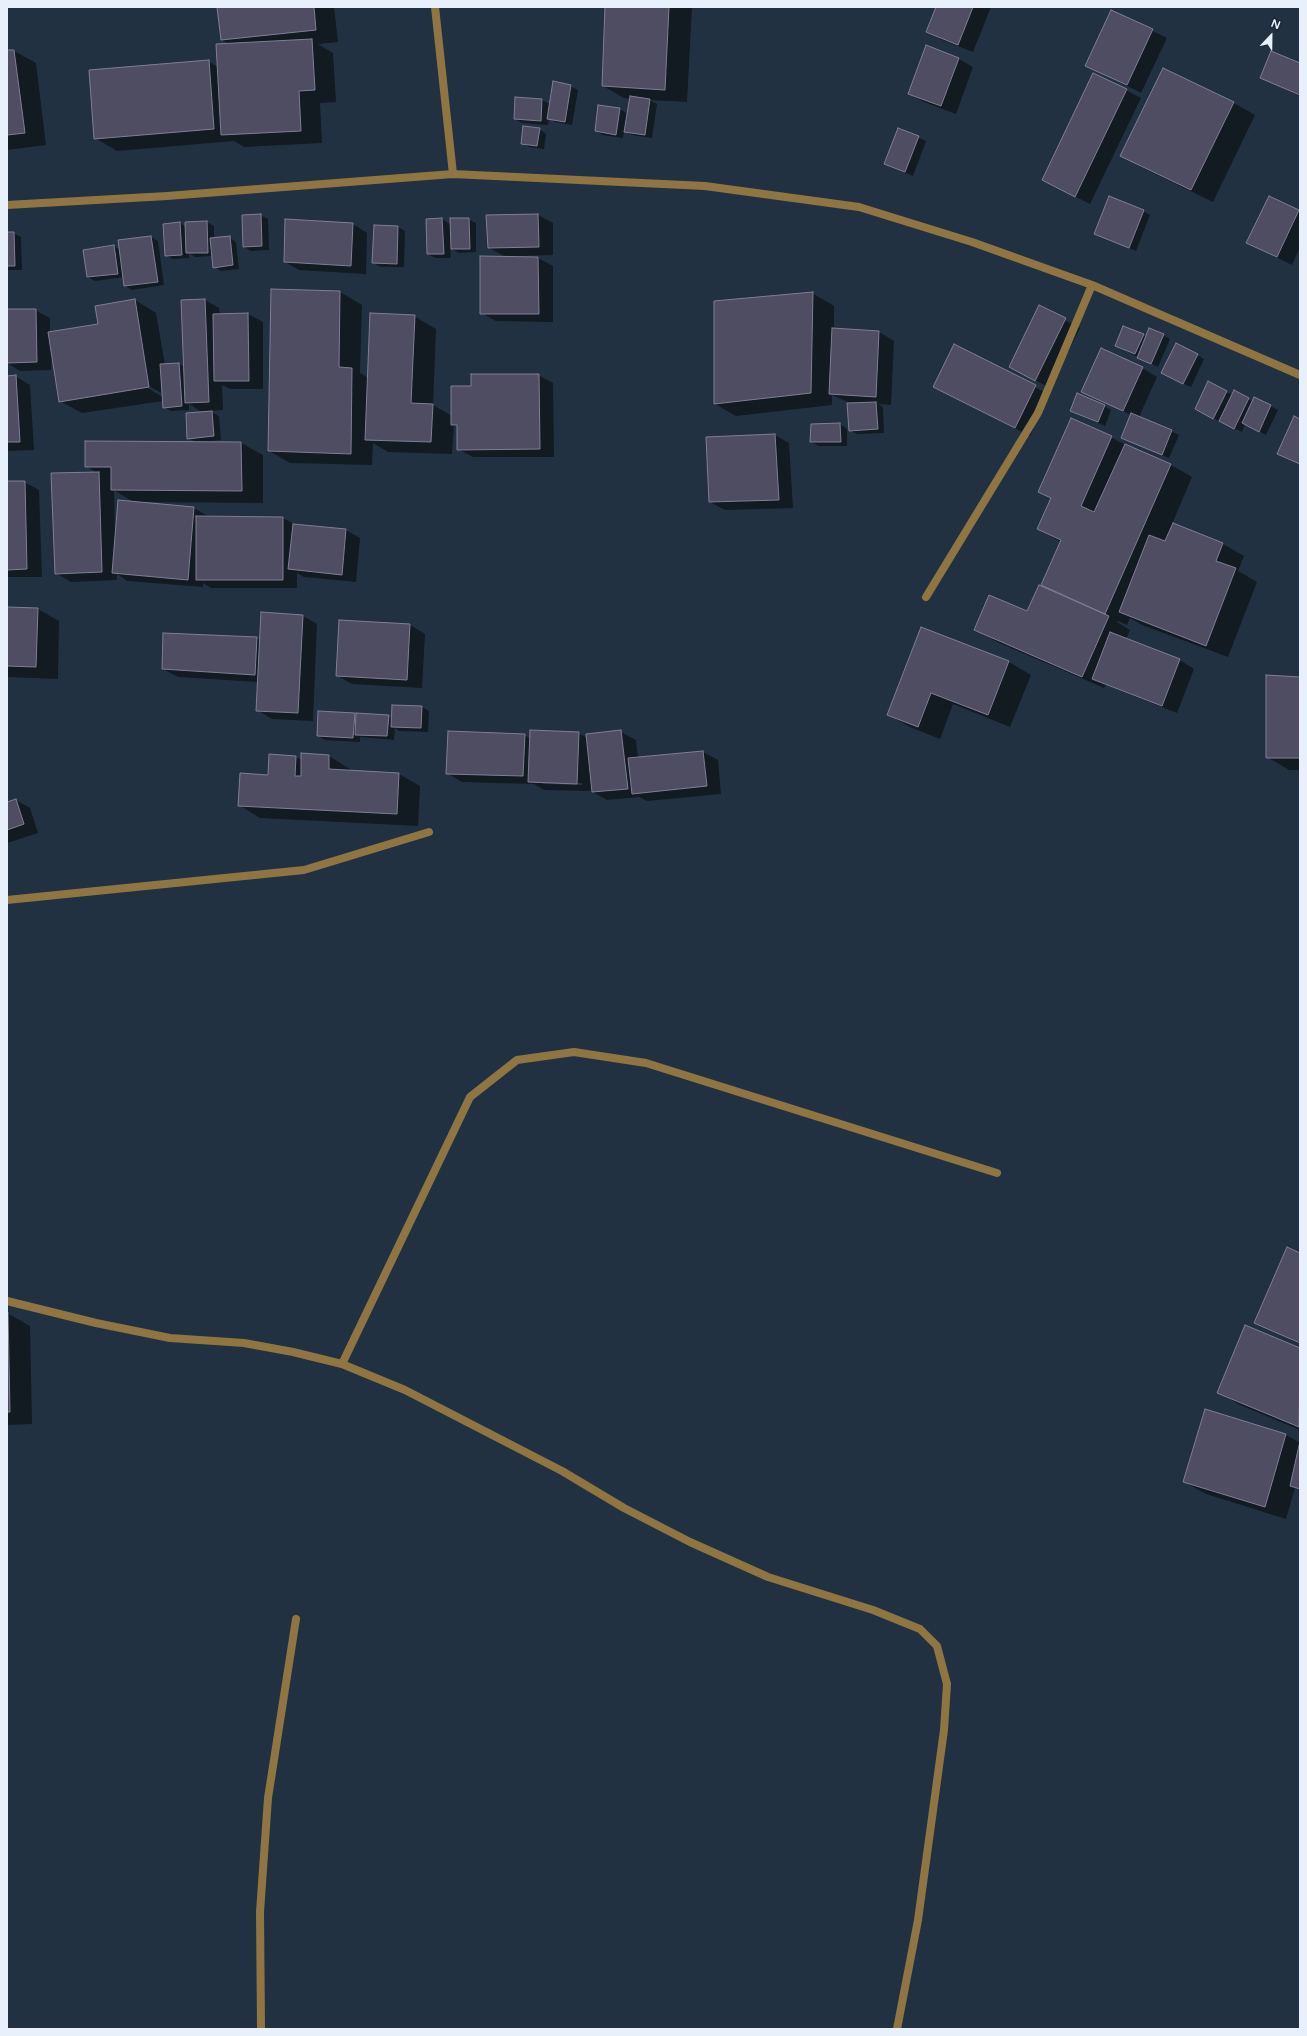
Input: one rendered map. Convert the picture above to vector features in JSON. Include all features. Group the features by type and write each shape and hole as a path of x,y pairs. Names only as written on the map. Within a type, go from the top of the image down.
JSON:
{"street":[{"path":"435,7 453,174"},
{"path":"7,205 166,196 453,174 705,186 859,207 972,242 1092,285 1300,375"},
{"path":"926,597 1038,413 1092,285"},
{"path":"7,900 304,870 429,832"},
{"path":"342,1364 470,1098 516,1060 574,1052 646,1063 997,1173"},
{"path":"7,1301 96,1323 170,1338 244,1343 293,1352 342,1364 405,1390 562,1471 624,1508 690,1542 768,1577 873,1610 920,1629 936,1646 947,1684 944,1730 918,1920 897,2029"},
{"path":"261,2029 260,1912 268,1798 296,1619"}],"building":[{"path":"217,7 314,7 316,30 221,40"},
{"path":"605,7 669,7 665,90 602,86"},
{"path":"936,7 973,7 958,45 926,32"},
{"path":"1111,10 1153,29 1127,85 1085,66"},
{"path":"312,39 315,90 299,91 301,131 221,135 216,44"},
{"path":"926,45 959,58 941,106 908,94"},
{"path":"7,50 14,50 25,133 7,135"},
{"path":"1271,51 1300,63 1300,95 1260,78"},
{"path":"209,60 214,129 94,139 89,70"},
{"path":"1163,68 1234,102 1191,190 1120,156"},
{"path":"1093,73 1127,89 1075,197 1042,180"},
{"path":"553,81 571,85 565,122 547,119"},
{"path":"630,96 650,99 645,135 624,132"},
{"path":"515,97 542,99 541,121 514,119"},
{"path":"598,105 620,108 616,135 595,131"},
{"path":"523,126 540,128 537,146 521,144"},
{"path":"898,128 919,136 905,172 884,164"},
{"path":"1109,196 1144,210 1129,248 1094,234"},
{"path":"1269,196 1299,210 1277,257 1246,243"},
{"path":"261,214 262,246 243,247 242,215"},
{"path":"538,214 539,247 488,248 486,215"},
{"path":"442,218 444,254 427,254 426,219"},
{"path":"450,218 469,218 470,249 451,249"},
{"path":"285,219 353,223 351,266 284,262"},
{"path":"207,221 208,253 186,253 185,222"},
{"path":"180,222 182,255 165,256 163,224"},
{"path":"374,225 398,226 397,264 372,263"},
{"path":"7,232 14,232 15,266 7,266"},
{"path":"151,236 158,282 124,286 118,240"},
{"path":"230,236 233,265 213,268 210,238"},
{"path":"114,245 118,274 87,277 83,250"},
{"path":"480,256 538,257 539,314 480,314"},
{"path":"271,289 340,291 339,367 352,368 351,454 268,451"},
{"path":"813,292 811,393 714,404 714,301"},
{"path":"135,299 149,387 59,402 48,332 98,324 95,306"},
{"path":"205,299 209,402 185,403 181,300"},
{"path":"1039,305 1066,318 1035,381 1009,367"},
{"path":"7,309 36,309 37,362 7,363"},
{"path":"248,313 249,381 214,381 213,314"},
{"path":"370,313 415,315 411,403 433,404 431,442 365,440"},
{"path":"1123,326 1144,334 1135,354 1115,346"},
{"path":"832,328 879,331 876,397 829,394"},
{"path":"1149,328 1164,334 1151,364 1137,358"},
{"path":"1176,343 1198,354 1183,384 1161,373"},
{"path":"954,344 1036,385 1015,428 933,387"},
{"path":"1101,348 1143,367 1123,411 1081,392"},
{"path":"179,363 182,406 163,408 160,364"},
{"path":"471,374 539,374 540,449 457,450 457,425 451,425 451,386 471,386"},
{"path":"16,375 20,442 7,442 7,376"},
{"path":"1208,381 1227,391 1213,419 1195,409"},
{"path":"1234,390 1249,398 1234,429 1219,421"},
{"path":"1077,393 1105,405 1098,422 1070,411"},
{"path":"1254,397 1271,405 1259,432 1242,423"},
{"path":"876,402 878,429 849,431 847,403"},
{"path":"212,411 214,436 187,439 186,413"},
{"path":"1131,413 1172,430 1162,455 1121,438"},
{"path":"1294,416 1300,419 1300,464 1277,454"},
{"path":"1071,418 1112,436 1081,506 1094,512 1125,444 1171,464 1105,614 1041,585 1061,540 1037,529 1051,498 1038,492"},
{"path":"840,423 841,442 810,442 811,424"},
{"path":"775,434 779,500 709,502 706,437"},
{"path":"85,441 241,442 242,491 111,490 111,467 85,467"},
{"path":"99,472 102,572 55,574 51,473"},
{"path":"7,481 25,481 27,569 7,570"},
{"path":"118,500 194,507 188,580 112,573"},
{"path":"196,516 283,517 283,580 196,580"},
{"path":"1173,523 1223,543 1216,561 1236,568 1206,646 1119,612 1149,535 1165,541"},
{"path":"293,524 346,529 342,575 288,569"},
{"path":"1039,585 1109,616 1082,677 974,630 989,595 1027,611"},
{"path":"7,607 38,608 36,667 7,666"},
{"path":"261,612 303,615 298,713 256,711"},
{"path":"339,620 410,624 407,680 336,676"},
{"path":"921,627 1009,661 988,715 931,693 918,727 887,715"},
{"path":"1110,632 1180,659 1162,706 1092,679"},
{"path":"163,633 257,637 255,675 162,669"},
{"path":"1266,675 1300,677 1300,758 1266,758"},
{"path":"392,705 422,706 421,728 391,727"},
{"path":"318,711 355,713 353,738 317,736"},
{"path":"356,713 389,715 387,736 355,735"},
{"path":"530,730 579,732 577,784 528,782"},
{"path":"621,730 628,789 592,792 586,734"},
{"path":"448,731 525,734 523,776 446,774"},
{"path":"703,751 707,786 632,794 628,758"},
{"path":"301,753 329,755 329,769 399,773 397,814 238,806 240,773 268,775 269,754 296,756 295,776 301,776"},
{"path":"16,799 24,824 7,830 7,802"},
{"path":"1287,1247 1300,1253 1300,1343 1254,1323"},
{"path":"8,1312 10,1412 7,1412"},
{"path":"1245,1325 1300,1348 1299,1427 1217,1393"},
{"path":"1205,1409 1286,1434 1265,1507 1183,1482"},
{"path":"1300,1441 1300,1489 1290,1486"}]}
